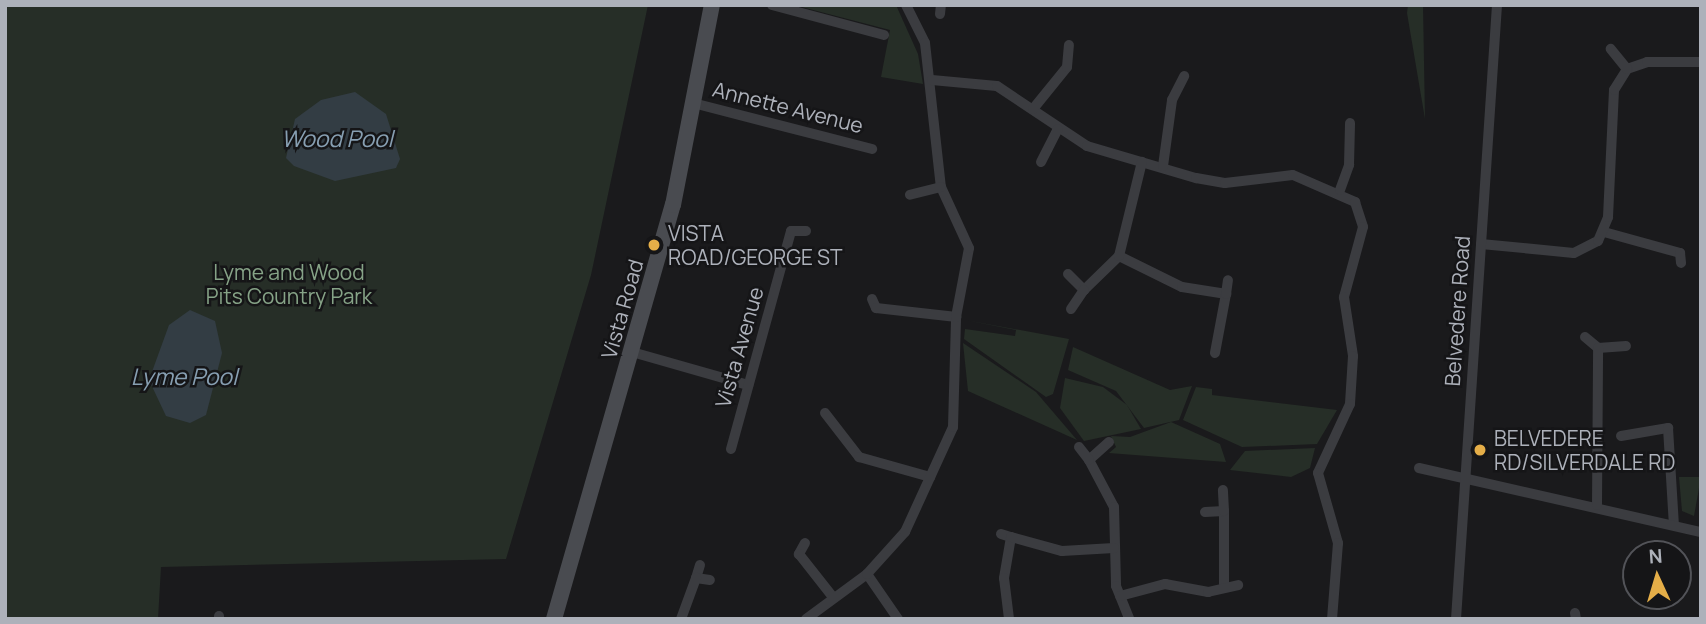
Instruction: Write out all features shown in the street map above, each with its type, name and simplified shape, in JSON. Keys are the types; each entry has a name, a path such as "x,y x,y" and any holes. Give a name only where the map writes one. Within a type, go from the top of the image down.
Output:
{"main road":[{"name":"Vista Road","path":"554,619 632,352 693,103 712,5"}],"street":[{"path":"772,5 884,35"},
{"name":"Belvedere Road","path":"1456,619 1497,5"},
{"path":"806,619 832,596 867,574 905,532 956,417 956,317 969,248 941,187 933,157 932,79 912,7"},
{"path":"1033,109 1067,67 1069,45"},
{"path":"1611,49 1627,69"},
{"path":"1481,244 1574,253 1594,245 1604,232 1614,90 1627,69 1647,62 1701,62"},
{"path":"1163,166 1172,100 1185,76"},
{"path":"932,79 989,83 1033,109 1058,129 1142,162 1225,183 1293,175 1340,190 1355,202 1363,227 1344,297 1353,356 1350,404 1318,473 1338,543 1332,619"},
{"name":"Annette Avenue","path":"693,103 872,149"},
{"path":"1340,190 1349,165 1350,122"},
{"path":"1041,162 1058,129"},
{"path":"1071,309 1084,290 1119,256 1142,162"},
{"path":"910,194 941,187"},
{"name":"Vista Avenue","path":"731,449 792,231 806,231"},
{"path":"1604,232 1681,254"},
{"path":"1119,256 1182,287 1226,294"},
{"path":"1068,275 1084,290"},
{"path":"1215,353 1227,280"},
{"path":"875,307 956,317"},
{"path":"1585,337 1598,348 1626,346"},
{"path":"1597,505 1598,348"},
{"path":"632,352 748,385"},
{"path":"825,413 859,457 929,478"},
{"path":"1621,436 1668,428 1674,525"},
{"path":"1089,460 1109,442"},
{"path":"1079,447 1110,494 1120,596 1129,619"},
{"path":"1419,468 1597,505 1701,532"},
{"path":"1223,490 1224,584"},
{"path":"1205,512 1224,511"},
{"path":"1009,619 1004,578 1006,535 1062,551 1114,548"},
{"path":"798,553 832,596"},
{"path":"681,619 700,565"},
{"path":"867,574 898,619"},
{"path":"696,578 710,580"},
{"path":"1120,596 1157,585 1208,592 1224,584 1238,585"}],"green space":[{"name":"Lyme and Wood Pits Country Park","path":"5,5 648,5 591,275 506,559 161,567 158,619 5,619"},
{"path":"794,5 896,5 918,54 923,84 881,77 890,30"},
{"path":"1408,5 1423,5 1425,119 1407,13"},
{"path":"965,320 1069,339 1053,394 1046,397 964,339 965,329 1015,336 1016,330"},
{"path":"963,343 1036,392 1077,440 968,391"},
{"path":"1073,347 1170,390 1192,386 1179,420 1144,428 1116,391 1068,370"},
{"path":"1065,378 1103,387 1127,405 1141,429 1084,441 1060,408"},
{"path":"1196,387 1212,389 1212,395 1337,410 1317,444 1242,447 1183,420"},
{"path":"1171,422 1220,444 1226,462 1109,453 1116,447 1111,436 1130,437"},
{"path":"1315,448 1310,468 1291,477 1230,470 1245,451"},
{"path":"1679,477 1701,477 1694,516 1682,511"}],"water":[{"name":"Wood Pool","path":"355,92 386,114 400,159 396,168 335,181 294,166 286,158 295,119 321,100"},
{"name":"Lyme Pool","path":"190,310 215,321 222,353 206,415 190,423 166,416 149,380 169,325"}],"place":[{"name":"VISTA ROAD/GEORGE ST","path":"654,245"},
{"name":"BELVEDERE RD/SILVERDALE RD","path":"1480,450"}]}
